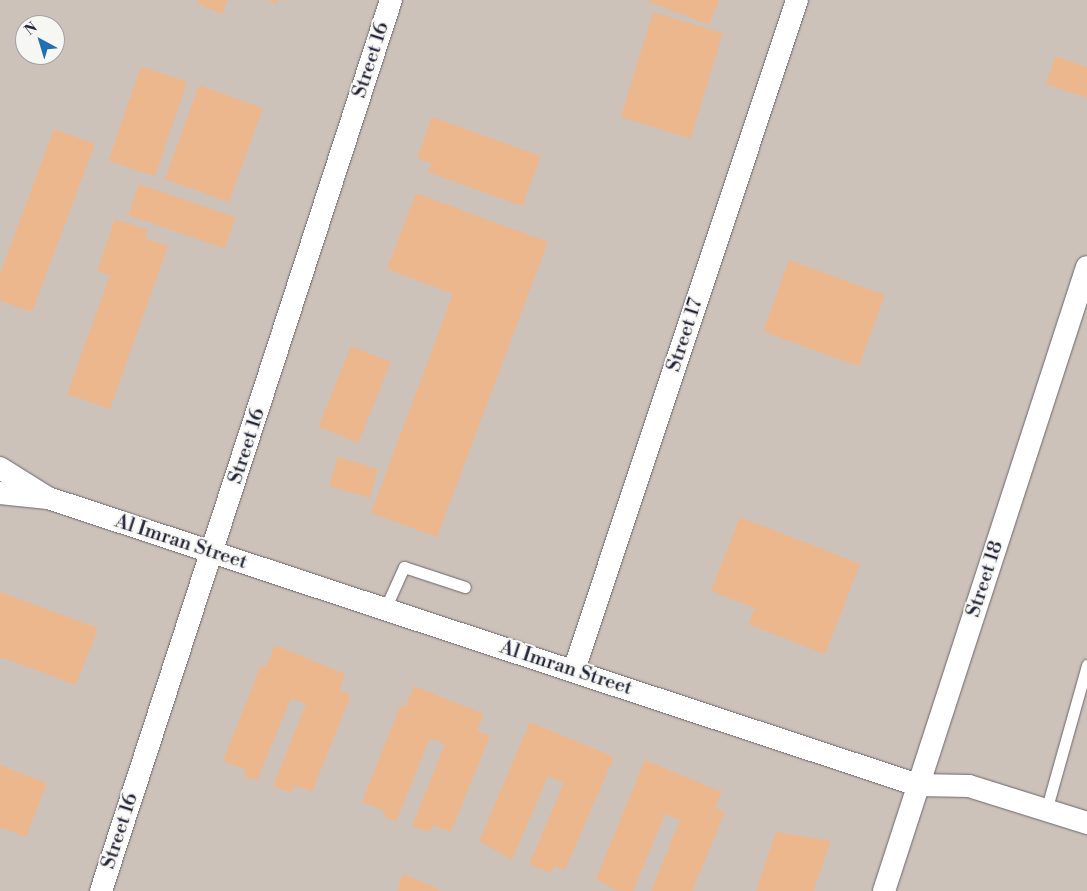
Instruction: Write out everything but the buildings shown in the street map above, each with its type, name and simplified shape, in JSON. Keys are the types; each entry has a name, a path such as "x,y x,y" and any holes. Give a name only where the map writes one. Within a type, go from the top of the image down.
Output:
{"street":[{"name":"Street 16","path":"100,891 212,553 391,0"},
{"name":"Street 17","path":"574,670 796,0"},
{"name":"Street 18","path":"884,891 1087,267"},
{"name":"Al Imran Street","path":"5,468 48,498"},
{"name":"Al Imran Street","path":"1,494 48,498 918,785 969,786 1087,823"}],"lane":[{"path":"385,609 404,567 464,587"},
{"path":"1046,811 1087,665"}],"shaded area":[{"path":"0,0 1087,0 1087,891 0,891"}]}
